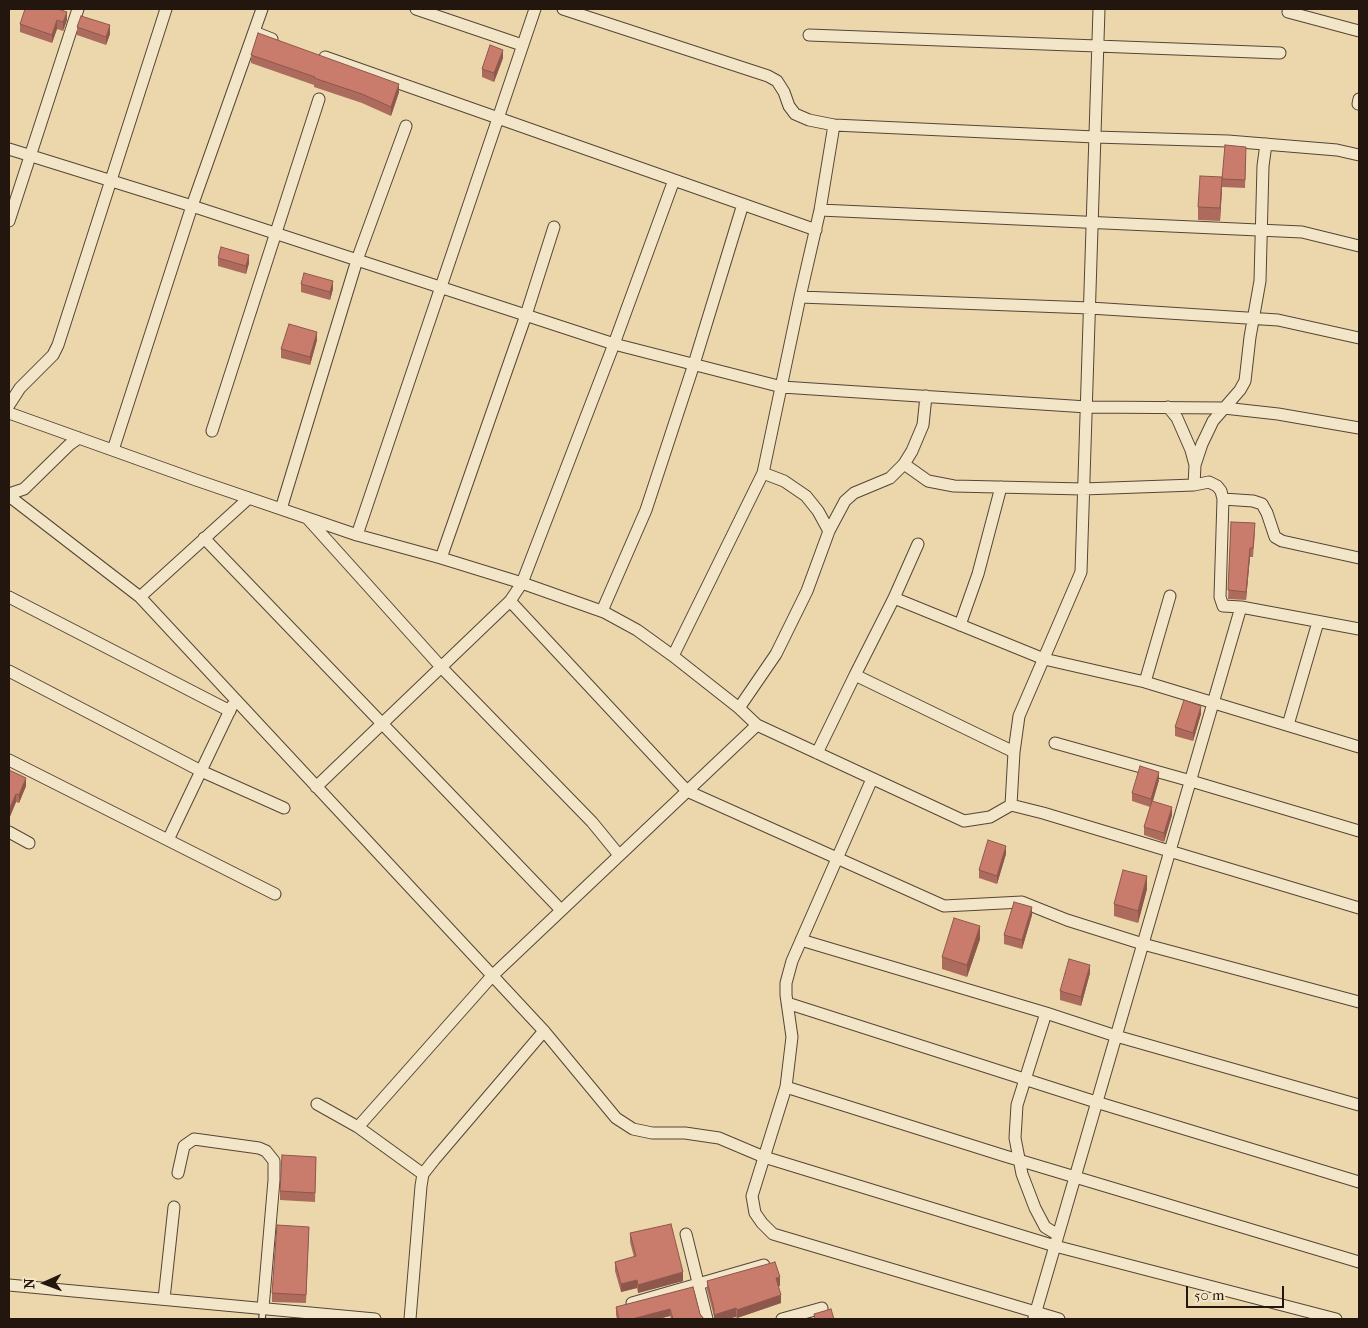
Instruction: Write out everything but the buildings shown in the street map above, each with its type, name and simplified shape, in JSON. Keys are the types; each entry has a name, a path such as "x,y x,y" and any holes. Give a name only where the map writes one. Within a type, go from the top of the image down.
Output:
{"street":[{"path":"9,221 78,9"},
{"path":"9,405 20,388 53,355 58,345 166,9"},
{"path":"113,450 192,206 262,9"},
{"path":"416,9 522,45"},
{"path":"357,535 535,9"},
{"path":"563,9 768,76 778,81 788,106 795,114 809,120 834,125 1095,137 1228,140 1337,150 1359,155"},
{"path":"1011,805 1014,752 1019,716 1081,572 1099,9"},
{"path":"1288,12 1359,31"},
{"path":"254,32 282,42"},
{"path":"809,35 1280,53"},
{"path":"310,52 816,230"},
{"path":"212,431 319,99"},
{"path":"673,656 764,473 800,297 816,230 834,125"},
{"path":"281,509 357,260 406,126"},
{"path":"1194,485 1195,465 1213,421 1240,390 1245,381 1260,281 1266,144"},
{"path":"9,149 276,233 614,344 782,387 1087,407 1224,408 1278,414 1359,428"},
{"path":"316,787 510,601 522,582 614,344 674,180"},
{"path":"602,611 646,510 694,364 743,204"},
{"path":"820,210 1302,232 1359,246"},
{"path":"441,558 526,315 554,227"},
{"path":"800,297 1090,308 1278,320 1359,338"},
{"path":"739,708 776,654 807,591 829,531 845,501 854,493 890,478 904,464 912,451 924,425 926,396"},
{"path":"1168,407 1177,418 1191,450 1195,465"},
{"path":"9,413 357,535 522,582 602,611 637,630 673,656 739,708 757,725 964,821 990,817 1011,805 1359,908"},
{"path":"9,495 24,489 69,445 79,438"},
{"path":"904,464 928,481 954,486 1084,488 1194,485 1209,482 1217,486 1221,491 1223,499 1220,603 1223,606 1241,607 1359,629"},
{"path":"764,473 784,481 806,496 818,511 829,531"},
{"path":"960,625 978,574 1001,487"},
{"path":"9,495 140,597 544,1031 616,1118 633,1129 652,1133 705,1135 718,1138 764,1157 1336,1319"},
{"path":"140,597 249,498"},
{"path":"1223,499 1253,501 1262,504 1275,537 1282,542 1359,558"},
{"path":"308,518 442,668 592,822 619,855"},
{"path":"204,538 561,910"},
{"path":"817,753 894,598 918,544"},
{"path":"1145,682 1170,596"},
{"path":"9,597 230,711"},
{"path":"894,598 1044,659 1145,682 1359,747"},
{"path":"510,601 687,791 944,906 1022,902 1067,920 1143,944 1359,1002"},
{"path":"1034,1316 1241,607"},
{"path":"1288,725 1318,622"},
{"path":"9,671 201,771 284,808"},
{"path":"855,675 1014,752"},
{"path":"168,840 235,700"},
{"path":"358,1127 492,976 757,725"},
{"path":"1055,743 1359,831"},
{"path":"9,760 275,894"},
{"path":"872,779 792,961 786,983 792,1037 786,1087 752,1196 755,1213 773,1234 1034,1316 1059,1319"},
{"path":"9,832 29,843"},
{"path":"801,940 1046,1013 1116,1036 1359,1105"},
{"path":"787,1003 1096,1102 1359,1182"},
{"path":"1046,1013 1017,1105 1015,1138 1022,1174 1034,1208 1044,1227 1056,1240"},
{"path":"410,1319 423,1174 544,1031"},
{"path":"786,1087 1019,1160 1359,1262"},
{"path":"316,1104 358,1127 423,1174"},
{"path":"178,1173 184,1146 194,1139 259,1148 266,1151 274,1161 263,1314"},
{"path":"164,1299 174,1207"},
{"path":"686,1234 706,1319"},
{"path":"632,1303 764,1265"},
{"path":"9,1285 164,1299 263,1314 375,1319"},
{"path":"782,1319 822,1308"}]}
